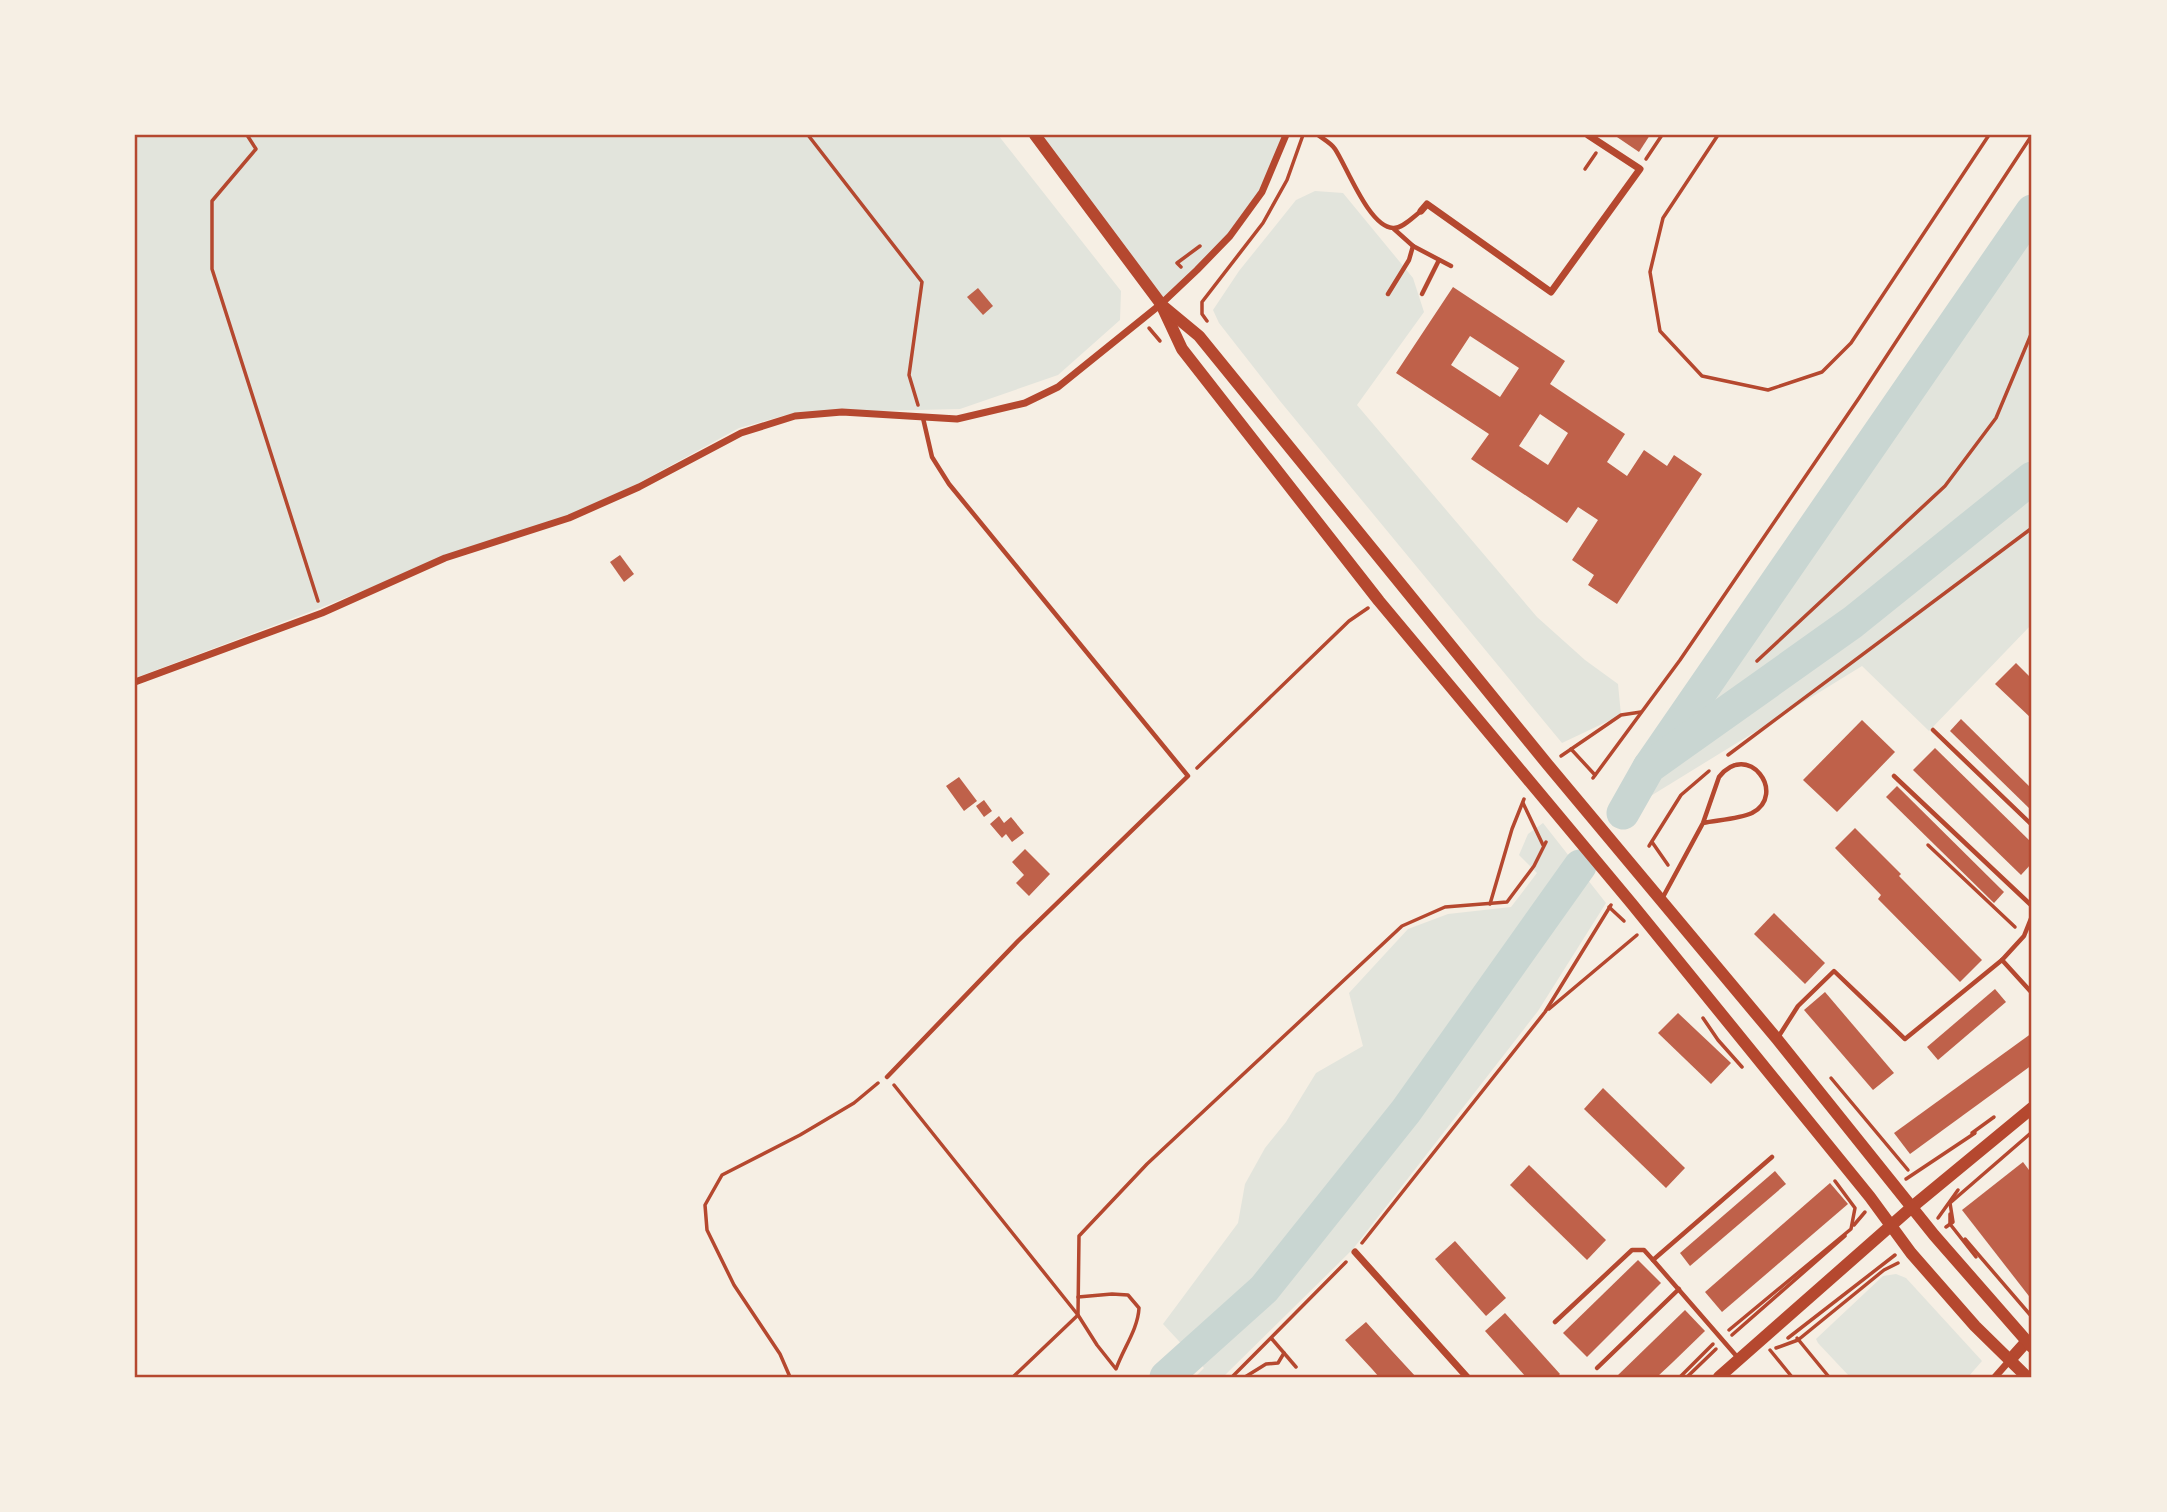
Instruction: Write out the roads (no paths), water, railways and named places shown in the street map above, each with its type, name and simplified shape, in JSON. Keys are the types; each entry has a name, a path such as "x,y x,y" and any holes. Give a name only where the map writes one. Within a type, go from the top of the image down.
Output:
{"main road":[{"path":"1035,135 1161,304 1182,349 1379,600 1633,904 1911,1253 1975,1326 2027,1377"},
{"path":"1161,304 1199,336 1548,765 1777,1039 1934,1235 2031,1341 2010,1360"},
{"path":"1719,1377 1740,1360 1767,1345 1782,1322 1912,1207 2032,1108"}],"street":[{"path":"135,682 322,612 444,558 569,518 639,487 741,433 795,416 842,412 957,419 1025,403 1058,387 1161,304 1230,236 1262,192 1286,135"},
{"path":"1421,211 1427,204 1551,292 1640,169 1588,135"},
{"path":"1355,1252 1467,1377"},
{"path":"1995,1377 2010,1360"}],"lane":[{"path":"1318,135 1333,146 1369,211 1413,246 1451,266"},
{"path":"1394,229 1421,211"},
{"path":"1388,295 1409,260 1413,246"},
{"path":"1422,293 1439,260"},
{"path":"887,1077 1018,940 1188,776 949,484 932,457 922,417"},
{"path":"1933,730 2032,825"},
{"path":"1662,900 1703,823 1723,771 1733,765 1742,764 1754,768 1762,775 1767,789 1759,808 1750,814 1703,823"},
{"path":"1894,776 2032,906"},
{"path":"1777,1039 1798,1006 1833,971 1905,1039 2002,960 2024,936 2032,916"},
{"path":"2002,960 2032,993"},
{"path":"1653,1260 1772,1157"},
{"path":"1555,1322 1632,1250 1644,1250 1740,1360"},
{"path":"1597,1368 1679,1289"}],"waterway":[{"path":"1649,767 2032,211"},
{"path":"1623,813 1649,767 1853,622 2032,478"},
{"path":"1166,1377 1264,1289 1406,1111 1580,866"}]}
